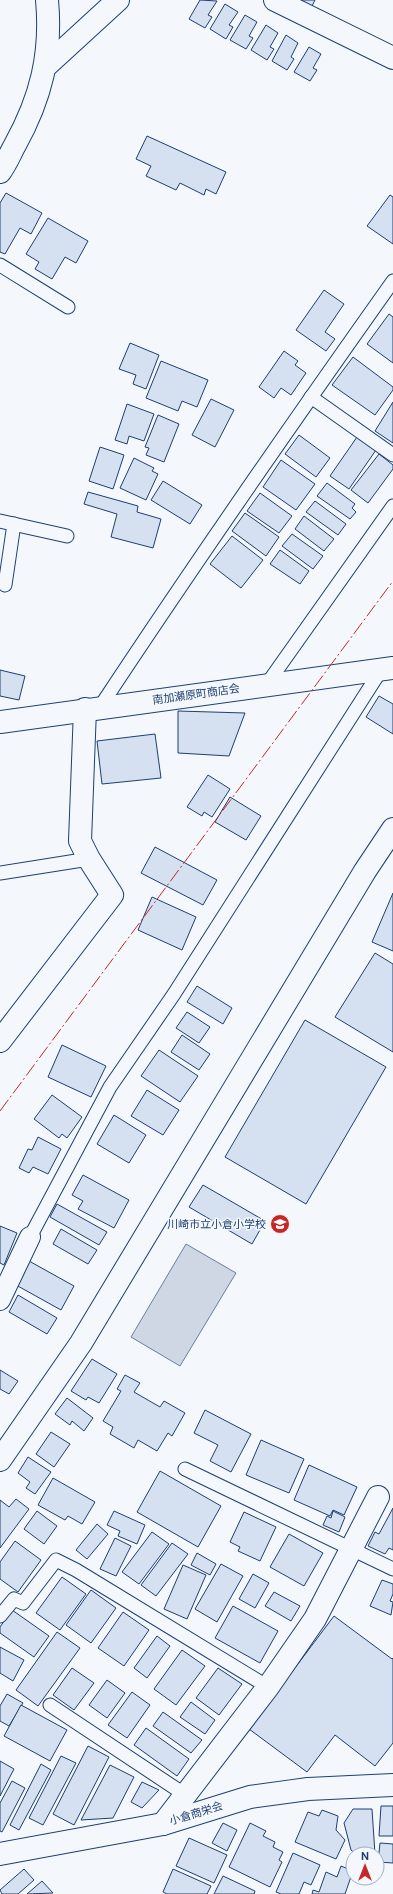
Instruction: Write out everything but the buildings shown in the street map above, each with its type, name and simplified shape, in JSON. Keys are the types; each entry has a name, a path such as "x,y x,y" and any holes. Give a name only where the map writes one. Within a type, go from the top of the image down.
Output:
{"street":[{"path":"0,172 30,118 46,66 49,20 48,0"},
{"path":"46,66 118,0"},
{"path":"275,0 393,58"},
{"name":"南加瀬原町商店会","path":"0,722 267,684 387,669"},
{"path":"0,1041 112,894 89,859 80,841 93,708"},
{"path":"0,1460 81,1343 365,871 393,829"},
{"path":"1,1295 30,1237"},
{"path":"163,1824 184,1794 268,1687 315,1619 378,1497"},
{"name":"小倉商栄会","path":"0,1854 163,1824 250,1797 308,1789 393,1785"}],"lane":[{"path":"0,265 68,307"},
{"path":"93,708 146,638 311,397 393,281"},
{"path":"311,397 393,455"},
{"path":"267,684 393,506"},
{"path":"0,521 66,536"},
{"path":"5,585 14,524"},
{"path":"30,1237 110,1087 174,994 387,669"},
{"path":"0,873 89,859"},
{"path":"185,1469 393,1569"},
{"path":"0,1616 14,1599 23,1603 56,1560 76,1570 268,1687"},
{"path":"50,1705 184,1794"}],"shaded area":[{"path":"186,1244 236,1273 180,1366 131,1337"}],"power":[{"path":"0,1111 393,581"}],"place":[{"name":"川崎市立小倉小学校","path":"280,1224"}]}
